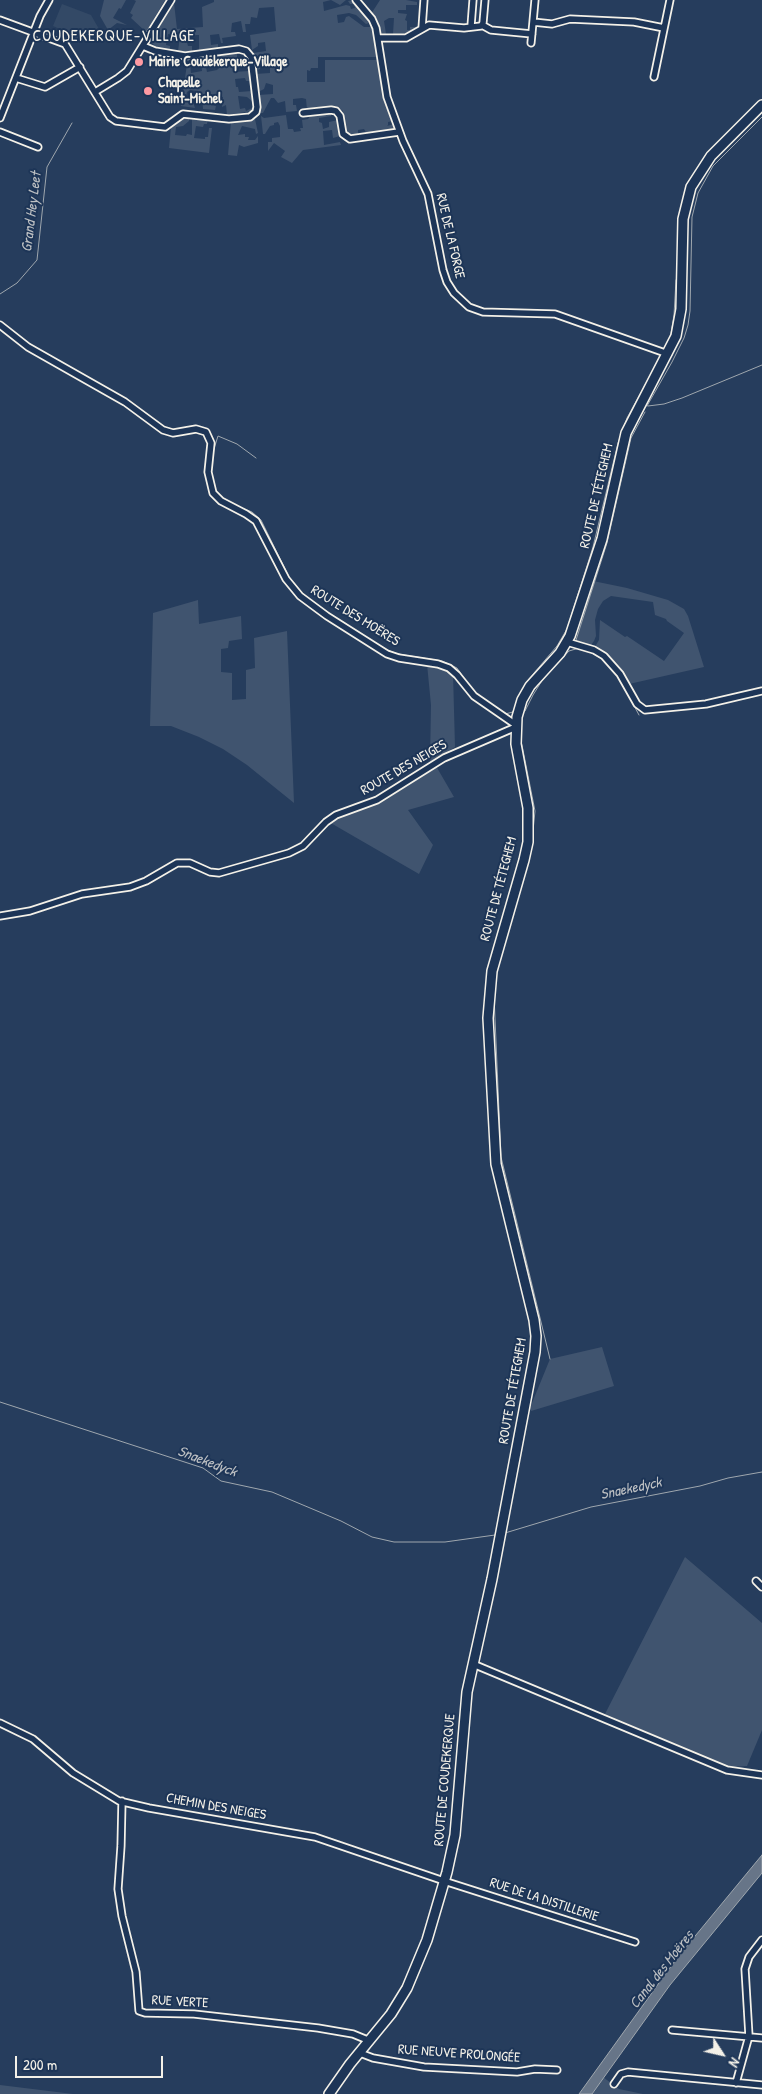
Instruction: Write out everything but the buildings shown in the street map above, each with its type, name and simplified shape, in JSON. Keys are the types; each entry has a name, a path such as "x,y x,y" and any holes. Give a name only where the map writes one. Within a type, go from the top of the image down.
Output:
{"main road":[{"name":"ROUTE DE TÉTEGHEM","path":"502,1528 536,1340 533,1312 496,1164 488,1018 489,991 493,965 528,842 528,808 517,752 516,726 520,705 528,689 567,642 600,544 626,433 676,336 681,313 683,224 690,191 698,174 708,160 762,105"},
{"name":"ROUTE DE COUDEKERQUE","path":"329,2094 395,2008 413,1975 429,1934 454,1838 465,1706 502,1528"}],"street":[{"path":"0,118 48,0"},
{"path":"95,92 125,73 171,0"},
{"name":"RUE DE LA FORGE","path":"356,0 372,19 378,38 385,90 399,132 431,202 437,244 446,280 454,293 463,302 476,310 490,314 541,312 560,316 668,354"},
{"path":"422,28 424,0"},
{"path":"471,26 473,0"},
{"path":"482,25 485,0"},
{"path":"530,43 535,0"},
{"path":"654,77 670,0"},
{"path":"0,20 65,44 113,119 165,127 184,114 229,119 250,117 256,112 254,77 248,51 239,49 185,56 143,46"},
{"path":"533,22 552,24 568,20 634,22 664,28"},
{"path":"378,38 406,38 431,25 463,28 482,25 491,30 532,34"},
{"path":"16,78 45,87 80,67"},
{"path":"303,113 336,111 340,116 343,134 350,139 399,132"},
{"path":"0,132 38,147"},
{"name":"ROUTE DES MOËRES","path":"0,325 32,350 125,402 163,430 176,432 196,429 206,432 211,443 208,472 213,493 221,501 256,521 286,579 300,596 327,616 387,654 449,668 471,693 516,726"},
{"path":"567,642 594,650 607,658 622,677 637,704 645,710 706,704 762,690"},
{"name":"ROUTE DES NEIGES","path":"0,916 30,911 82,894 130,887 178,863 190,863 207,871 219,873 289,853 303,846 336,814 377,800 441,760 516,726"},
{"path":"756,1581 762,1587"},
{"path":"473,1664 727,1770 762,1775"},
{"name":"CHEMIN DES NEIGES","path":"0,1723 33,1739 78,1776 122,1801 309,1835 444,1881"},
{"name":"RUE VERTE","path":"122,1801 118,1889 122,1916 136,1972 139,2011 147,2013 194,2014 321,2028 354,2034 370,2041"},
{"name":"RUE DE LA DISTILLERIE","path":"444,1881 635,1942"},
{"path":"736,2083 749,2036 744,1971 749,1957 762,1940"},
{"path":"672,2030 762,2038"},
{"name":"RUE NEUVE PROLONGÉE","path":"360,2052 372,2058 427,2067 517,2072 537,2069 557,2070"},
{"path":"614,2084 621,2074 628,2072 762,2085"}],"shaded area":[{"path":"104,0 126,0 113,18 127,25 117,23 108,30 100,16"},
{"path":"134,0 165,0 146,32 131,18 133,15 130,13 136,1"},
{"path":"214,0 331,0 323,2 324,11 346,5 350,6 351,9 355,8 354,4 350,4 348,1 353,0 369,23 366,24 356,15 349,13 337,15 338,23 344,22 346,17 349,16 364,27 373,27 379,57 318,57 318,68 311,68 310,71 307,70 307,82 325,82 325,60 379,60 385,99 393,121 388,122 387,126 394,124 396,128 367,134 364,129 358,130 358,135 350,136 346,133 343,111 336,106 307,110 306,99 302,98 293,99 293,105 296,105 297,111 286,112 285,101 278,103 274,98 271,98 263,113 260,113 258,95 273,94 273,85 266,83 264,89 258,92 255,74 270,73 270,60 261,60 260,69 255,71 253,53 266,51 265,42 258,43 258,46 252,50 250,35 276,31 274,7 259,8 257,18 251,17 250,24 245,24 246,32 243,32 241,21 232,23 231,32 235,32 236,36 222,38 223,43 221,43 219,34 210,35 211,45 218,44 218,48 199,51 199,35 185,36 188,46 192,46 192,51 178,51 180,37 168,34 166,45 170,46 170,49 155,46 152,43 152,39 174,3 177,29 203,27 202,7 214,2"},
{"path":"331,0 346,0 340,5"},
{"path":"380,0 417,2 417,5 406,5 406,10 398,10 398,13 407,14 405,20 407,21 407,30 410,30 410,27 418,27 405,35 393,34 394,18 389,18 384,21 386,34 381,34 378,24 371,14"},
{"path":"62,4 91,15 99,29 75,43 71,41 64,31 53,26"},
{"path":"237,53 237,58 232,60 233,72 249,71 250,81 246,81 245,78 235,79 236,87 238,87 239,92 252,91 253,102 247,97 238,96 240,109 245,108 246,111 254,107 252,111 227,115 226,105 222,107 223,97 211,95 209,102 212,102 211,105 216,106 215,110 203,109 202,95 197,95 198,91 190,90 187,92 185,100 193,102 195,108 181,106 187,64 190,64 191,73 202,71 201,62 205,62 207,72 217,70 219,68 216,66 216,61 212,61 209,57"},
{"path":"331,113 331,116 319,118 319,122 322,123 323,129 329,127 329,122 338,120 340,136 333,138 332,130 323,131 324,145 340,142 341,145 303,150 292,163 281,157 285,151 274,143 268,151 268,142 272,142 272,138 280,137 280,126 278,122 274,123 263,134 261,116 264,118 286,115 288,129 293,129 294,132 301,131 300,128 303,128 302,120 308,119 311,115"},
{"path":"186,116 189,116 189,121 183,126 176,127 175,135 192,135 192,117 208,119 207,124 204,124 203,127 196,126 194,138 205,139 205,137 208,137 209,128 212,128 209,153 169,148 171,127"},
{"path":"255,119 258,133 256,134 255,129 242,126 238,135 245,134 245,137 249,137 248,140 255,140 258,136 258,143 244,147 239,145 237,156 228,155 231,121"},
{"path":"593,581 627,588 668,600 684,609 704,667 629,684 597,650 600,620 664,661 684,633 666,619 655,615 653,602 611,596 603,601 598,609 595,620 596,636 594,641 591,645 583,646 576,640"},
{"path":"198,600 199,624 241,616 242,639 229,641 228,648 221,649 221,672 232,673 232,700 246,699 246,670 255,668 254,638 287,631 294,803 247,765 223,749 171,726 150,726 153,613"},
{"path":"427,664 441,667 453,673 455,747 430,762 431,705"},
{"path":"436,766 454,797 408,810 433,845 419,874 329,822 334,818 380,802"},
{"path":"602,1347 614,1386 531,1411 530,1408 550,1359"},
{"path":"685,1557 762,1623 762,1730 747,1766 729,1767 605,1714"},
{"path":"762,1855 762,1873 670,1985 592,2094 579,2094 677,1958"},
{"path":"603,2077 619,2089 643,2094 592,2094"},
{"path":"0,2085 73,2094 0,2094"}],"waterway":[{"path":"647,406 672,362 688,325 692,217 698,193 713,166 762,117"},
{"name":"Grand Hey Leet","path":"0,294 17,283 37,260 47,167 72,123"},
{"path":"670,339 674,315 676,280"},
{"path":"505,714 513,712 528,680 557,646 567,629 593,547 618,443 627,418 661,356"},
{"path":"648,406 664,404 682,398 762,365"},
{"path":"577,642 576,640 607,543 631,438 645,412"},
{"path":"213,452 218,436 237,444 256,458"},
{"path":"235,505 252,512 261,520 291,581"},
{"path":"326,612 333,616"},
{"path":"525,711 543,679 569,651 579,648"},
{"path":"385,649 398,654 442,661 457,668 466,681"},
{"path":"588,651 604,660"},
{"path":"474,692 481,697"},
{"path":"630,698 639,715"},
{"path":"521,740 535,811 532,841"},
{"path":"507,935 532,845"},
{"path":"495,981 499,962"},
{"path":"494,995 501,1157 550,1359"},
{"name":"Snaekedyck","path":"0,1402 203,1468 221,1481 272,1492 341,1521 372,1537 394,1542 445,1542 495,1535"},
{"name":"Snaekedyck","path":"505,1533 591,1507 762,1472"}],"place":[{"name":"Mairie Coudekerque-Village","path":"139,62"},
{"name":"Chapelle Saint-Michel","path":"148,91"}],"district":[{"name":"COUDEKERQUE-VILLAGE","path":"114,37"}],"water label":[{"name":"Canal des Moëres","path":"662,1970"}]}
